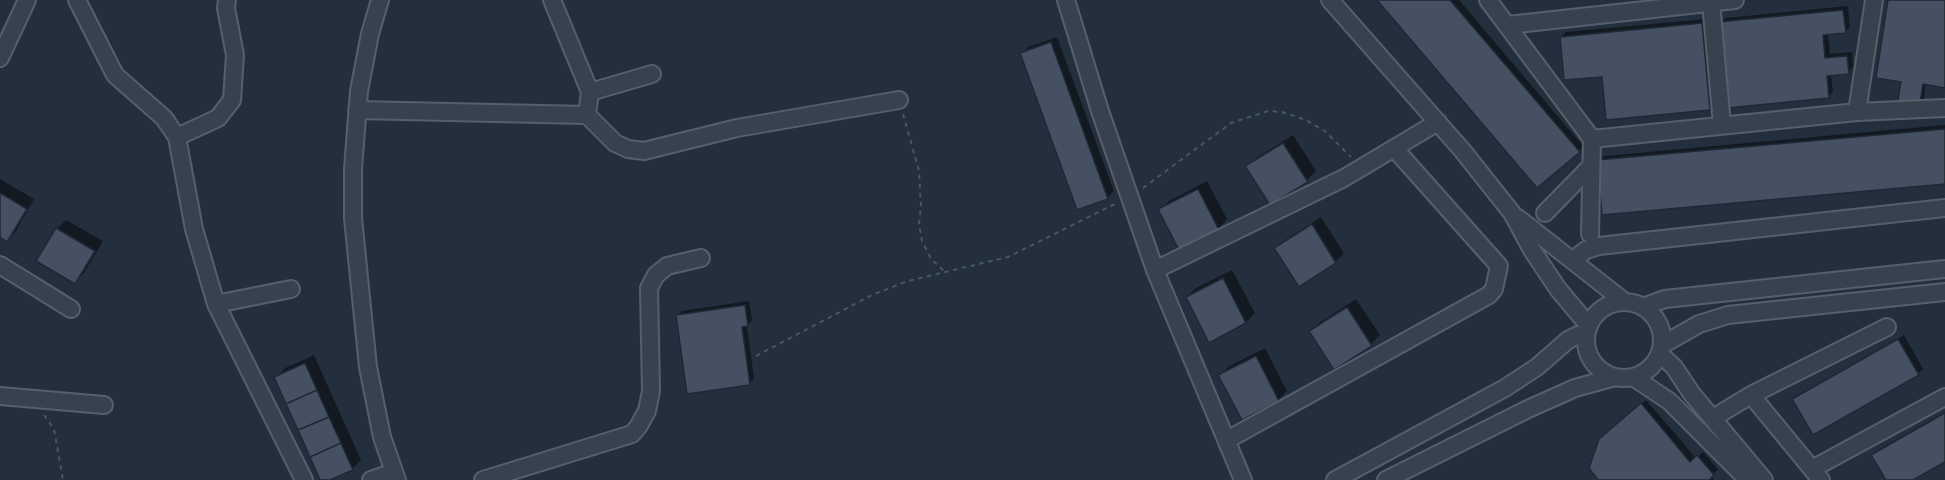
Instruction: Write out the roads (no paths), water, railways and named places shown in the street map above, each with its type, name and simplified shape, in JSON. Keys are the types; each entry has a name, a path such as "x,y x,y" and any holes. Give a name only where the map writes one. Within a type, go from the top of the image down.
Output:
{"street":[{"path":"0,58 4,38 27,0"},
{"path":"77,0 115,75 164,118 177,137 194,229 216,304 304,480"},
{"path":"177,137 218,118 232,100 235,55 226,8 227,0"},
{"path":"371,480 396,476 377,417 363,336 353,218 353,169 357,110 364,60 380,0"},
{"path":"552,0 590,92 587,115"},
{"path":"1066,0 1100,111 1155,270 1244,480"},
{"path":"1330,0 1438,122 1512,213 1532,250 1587,330"},
{"path":"1488,0 1592,139 1590,234"},
{"path":"1508,25 1688,2 1735,0"},
{"path":"1857,112 1874,0"},
{"path":"1711,2 1722,125"},
{"path":"590,92 652,74"},
{"path":"357,110 587,115 615,143 628,149 644,151 737,128 899,100"},
{"path":"1592,139 1857,112 1945,108"},
{"path":"1155,270 1334,183 1438,122"},
{"path":"1227,440 1489,295 1494,289 1499,266 1394,148"},
{"path":"1545,213 1592,166"},
{"path":"1573,260 1586,250 1599,246 1945,208"},
{"path":"1512,213 1625,302 1642,306 1656,319 1660,327 1661,350 1692,394 1764,480"},
{"path":"483,480 632,434 644,420 650,402 648,295 651,281 668,266 701,258"},
{"path":"0,265 72,309"},
{"path":"1642,306 1665,299 1945,269"},
{"path":"216,304 291,289"},
{"path":"1386,480 1575,388 1615,377 1633,377 1649,369 1661,350 1699,324 1728,315 1945,292"},
{"path":"1615,377 1598,368 1592,361 1586,344 1587,330 1593,318 1607,306 1625,302"},
{"path":"1713,418 1751,395 1887,327"},
{"path":"1335,480 1505,388 1537,367 1568,340 1587,330"},
{"path":"1633,377 1669,401 1748,480"},
{"path":"1751,395 1817,474 1945,398"},
{"path":"0,396 104,405"}]}
